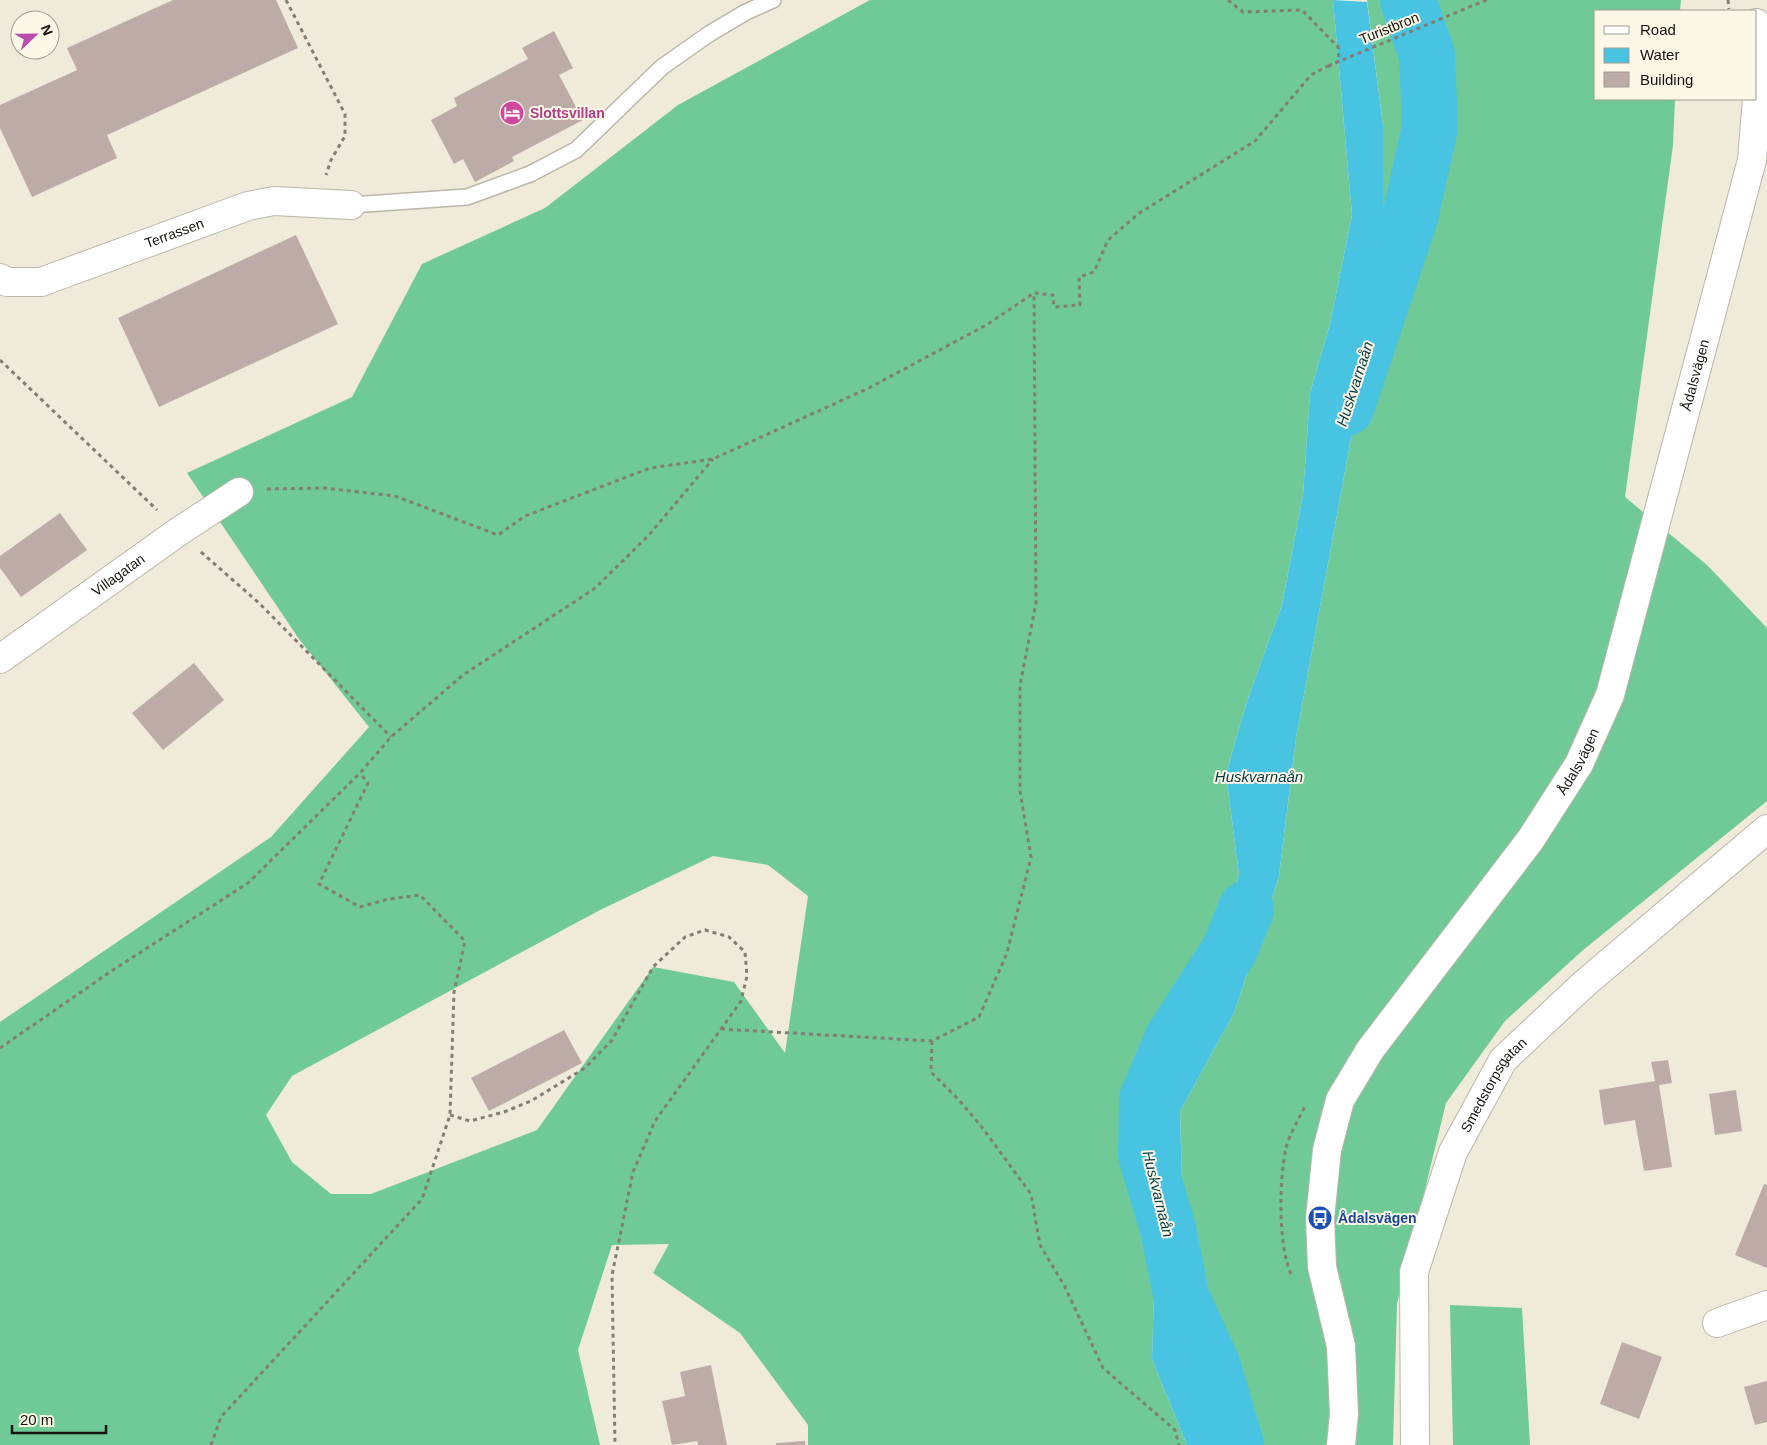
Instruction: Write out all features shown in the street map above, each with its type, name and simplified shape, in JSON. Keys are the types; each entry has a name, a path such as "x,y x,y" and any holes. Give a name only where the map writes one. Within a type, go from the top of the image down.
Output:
{"main road":[{"name":"Ådalsvägen","path":"1757,40 1759,73 1757,98"},
{"name":"Ådalsvägen","path":"1341,1445 1344,1414 1341,1346 1322,1267 1320,1218 1327,1150 1340,1100 1376,1042 1531,839 1579,764 1610,695 1752,160 1757,100"},
{"name":"Terrassen","path":"0,278 7,282 40,282 248,206 274,201 351,205"},
{"name":"Villagatan","path":"0,659 171,524 239,492"},
{"name":"Smedstorpsgatan","path":"1415,1445 1414,1272 1453,1152 1503,1060 1584,984 1767,829"},
{"path":"1717,1323 1767,1306"}],"lane":[{"path":"351,205 467,197 530,174 576,150 662,67 709,34 746,12 773,0"}],"path":[{"path":"286,0 345,114 345,136 331,160 316,204"},
{"path":"239,492 280,487 324,488 395,496 498,535 525,516 650,468 713,459 869,388 988,324 1034,293 1053,295 1054,307 1080,305 1079,277 1094,272 1108,240 1138,214 1255,141 1311,75 1338,61 1338,47 1302,10 1243,12 1228,0"},
{"name":"Turistbron","path":"1311,75 1328,66 1486,0"},
{"path":"721,1029 932,1041 979,1018 1007,953 1031,857 1020,791 1020,685 1036,603 1034,293"},
{"path":"0,360 171,524 259,603 391,737"},
{"path":"0,1048 113,970 248,883 360,773 391,737 462,675 594,589 648,536 713,459"},
{"path":"211,1445 221,1417 422,1199 450,1116 454,992 466,941 420,895 388,899 360,907 319,884 368,783 360,773"},
{"path":"450,1116 470,1120 504,1112 531,1101 585,1068 612,1040 653,967 685,937 705,930 729,937 746,952 748,976 741,1001 655,1121 633,1172 612,1275 615,1445"},
{"path":"932,1041 931,1072 981,1126 1031,1194 1040,1245 1065,1287 1103,1368 1174,1430 1179,1445"},
{"path":"1295,1282 1284,1258 1281,1212 1286,1148 1309,1100"}],"green space":[{"path":"870,0 1333,0 1352,215 1330,324 1310,393 1303,495 1282,605 1247,701 1226,774 1239,875 1204,1004 1164,1043 1136,1183 1154,1292 1152,1359 1187,1445 808,1445 808,1425 740,1333 653,1273 669,1244 612,1245 578,1350 600,1445 0,1445 0,1022 271,837 369,727 299,639 187,473 352,397 422,264 545,208 678,105","holes":["713,856 768,865 808,896 785,1053 734,982 653,967 537,1130 371,1194 331,1194 292,1162 266,1115 292,1076 600,910"]},
{"path":"1367,0 1681,0 1680,10 1594,10 1594,100 1675,100 1673,145 1625,497 1707,565 1767,628 1767,801 1582,951 1505,1021 1446,1103 1397,1304 1393,1445 1251,1445 1200,1341 1182,1181 1180,1111 1234,1013 1279,876 1296,738 1383,264 1383,126"},
{"path":"1450,1305 1522,1308 1530,1445 1453,1445"}],"water":[{"name":"Huskvarnaån","path":"1333,0 1367,2 1383,126 1383,264 1296,738 1279,876 1234,1013 1180,1111 1182,1181 1200,1341 1251,1445 1187,1445 1152,1359 1154,1292 1136,1183 1164,1042 1204,1004 1239,875 1226,774 1247,701 1282,605 1303,495 1310,393 1330,324 1352,215"}],"building":[{"path":"173,0 276,0 298,48 107,135 117,158 32,197 0,128 0,105 77,70 67,48"},
{"name":"Slottsvillan","path":"554,31 573,68 559,75 583,120 512,157 514,161 475,182 463,159 454,164 431,120 457,106 454,98 528,59 522,48"},
{"path":"296,235 338,324 159,407 118,318"},
{"path":"60,513 87,550 21,597 0,568 0,556"},
{"path":"194,663 224,700 163,750 132,713"},
{"path":"564,1030 582,1063 489,1111 471,1078"},
{"path":"1668,1060 1672,1083 1659,1085 1672,1167 1644,1171 1635,1120 1604,1125 1599,1090 1655,1081 1651,1062"},
{"path":"1736,1090 1742,1131 1715,1135 1709,1094"},
{"path":"1764,1184 1767,1185 1767,1268 1735,1255"},
{"path":"1622,1342 1662,1357 1639,1419 1600,1404"},
{"path":"711,1365 727,1445 698,1445 697,1441 672,1445 662,1401 685,1396 680,1372"},
{"path":"1767,1381 1767,1422 1755,1425 1744,1387"},
{"path":"805,1441 805,1445 776,1445 776,1443"}],"waterway":[{"name":"Huskvarnaån","path":"1346,408 1410,217 1430,127 1427,55 1408,0"},
{"name":"Huskvarnaån","path":"1236,1445 1212,1364 1182,1299 1168,1229 1146,1155 1147,1099 1173,1038 1230,949 1246,909"}],"place":[{"name":"Slottsvillan","path":"512,113"},
{"name":"Ådalsvägen","path":"1320,1218"}]}
